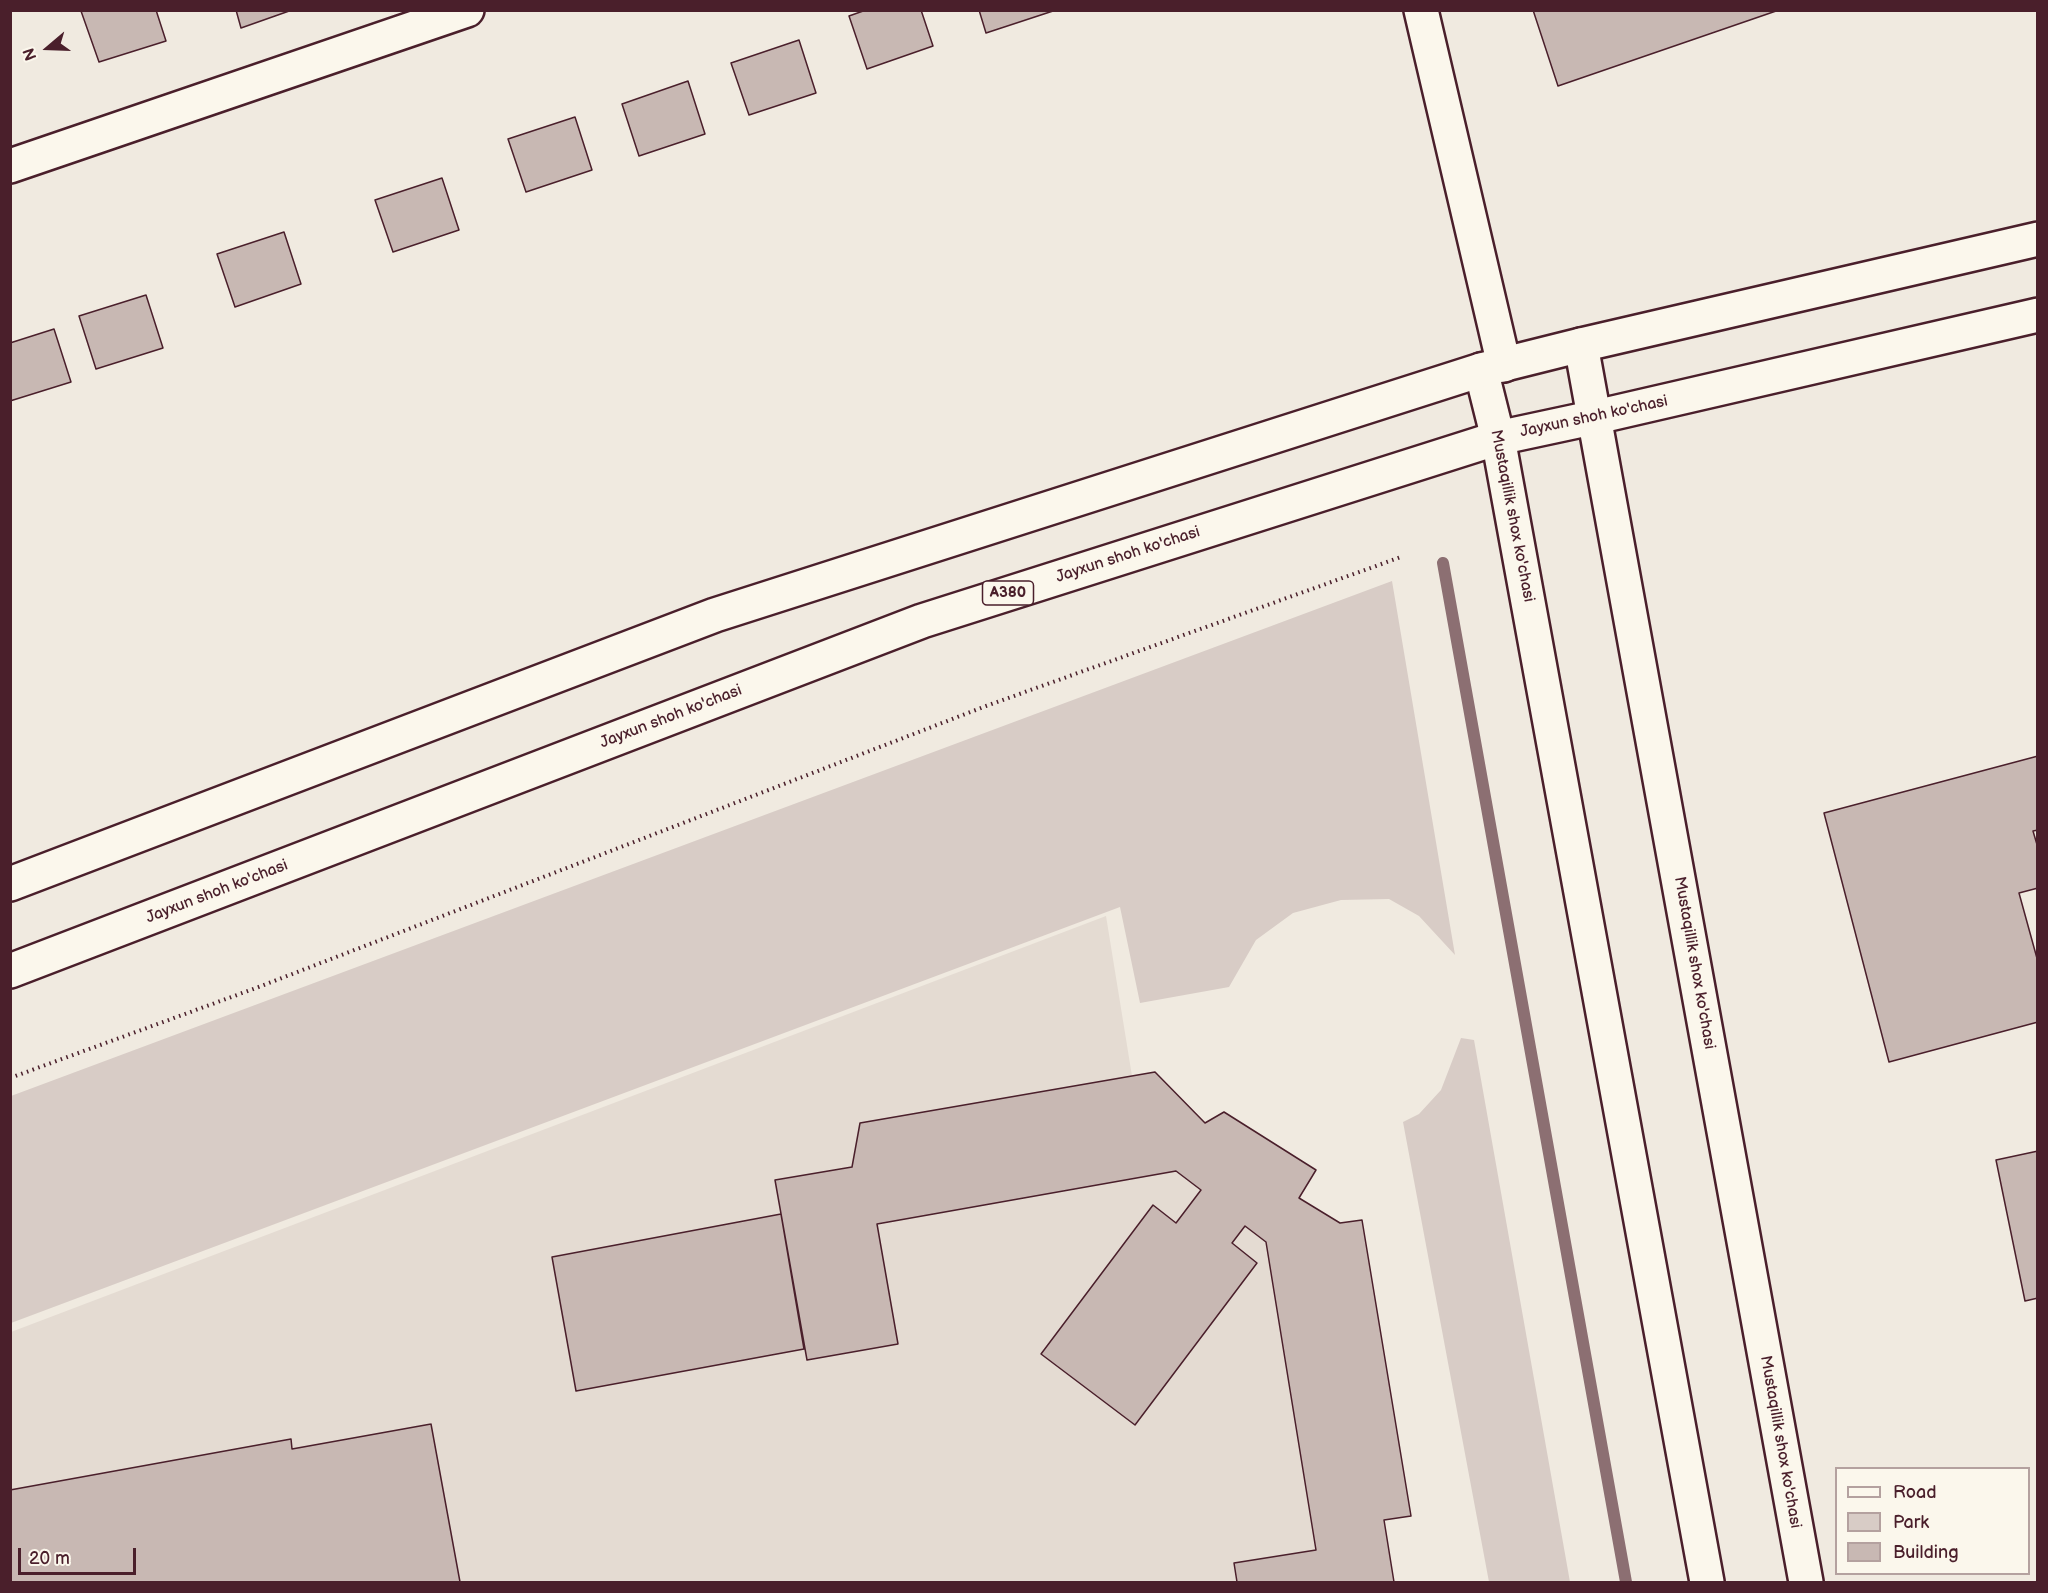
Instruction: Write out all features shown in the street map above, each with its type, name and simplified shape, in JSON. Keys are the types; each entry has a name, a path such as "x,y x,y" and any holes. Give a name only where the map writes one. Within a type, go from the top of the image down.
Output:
{"main road":[{"path":"10,166 467,10"},
{"name":"Mustaqillik shox ko'chasi","path":"1421,10 1493,368 1498,438 1707,1582"},
{"path":"10,884 715,615 1493,368 1581,345 2037,239"},
{"name":"Jayxun shoh ko'chasi","path":"10,971 922,621 1498,438 2037,315"},
{"name":"Mustaqillik shox ko'chasi","path":"1581,345 1596,417 1806,1582"}],"path":[{"path":"10,1078 256,988 986,706 1401,557"}],"shaded area":[{"path":"1106,916 1132,1076 1155,1072 1205,1123 1224,1112 1316,1170 1299,1198 1340,1223 1362,1220 1411,1516 1384,1520 1394,1582 11,1582 11,1332"}],"green space":[{"path":"1392,581 1455,955 1419,916 1389,899 1341,900 1293,913 1256,940 1229,987 1140,1003 1120,907 11,1323 11,1096"},
{"path":"1461,1038 1474,1040 1570,1582 1489,1582 1403,1122 1419,1114 1441,1090"}],"building":[{"path":"156,10 166,41 99,62 81,11"},
{"path":"236,10 292,10 241,28"},
{"path":"866,10 921,10 933,46 867,69 849,16"},
{"path":"979,10 1052,10 1053,11 986,33"},
{"path":"1533,10 1779,10 1558,86"},
{"path":"799,40 816,93 749,115 731,63"},
{"path":"688,81 705,134 639,156 622,104"},
{"path":"575,117 592,170 526,192 508,139"},
{"path":"442,178 459,230 393,252 375,200"},
{"path":"284,232 301,284 235,307 217,254"},
{"path":"146,295 163,348 96,369 79,316"},
{"path":"54,329 71,382 10,401 10,343"},
{"path":"2038,756 2038,830 2033,831 2038,848 2038,888 2019,893 2038,962 2038,1022 1889,1062 1824,813"},
{"path":"1155,1072 1205,1123 1224,1112 1316,1170 1299,1198 1340,1223 1362,1220 1411,1516 1384,1520 1394,1582 1237,1582 1234,1563 1316,1550 1266,1242 1245,1226 1232,1243 1257,1263 1135,1425 1041,1354 1153,1205 1176,1223 1201,1190 1176,1171 877,1224 898,1344 807,1360 775,1180 852,1167 860,1123"},
{"path":"2038,1151 2038,1298 2025,1301 1996,1160"},
{"path":"781,1214 804,1349 576,1391 552,1257"},
{"path":"431,1424 460,1582 10,1582 10,1490 291,1439 292,1449"}],"waterway":[{"path":"1443,563 1626,1582"}]}
